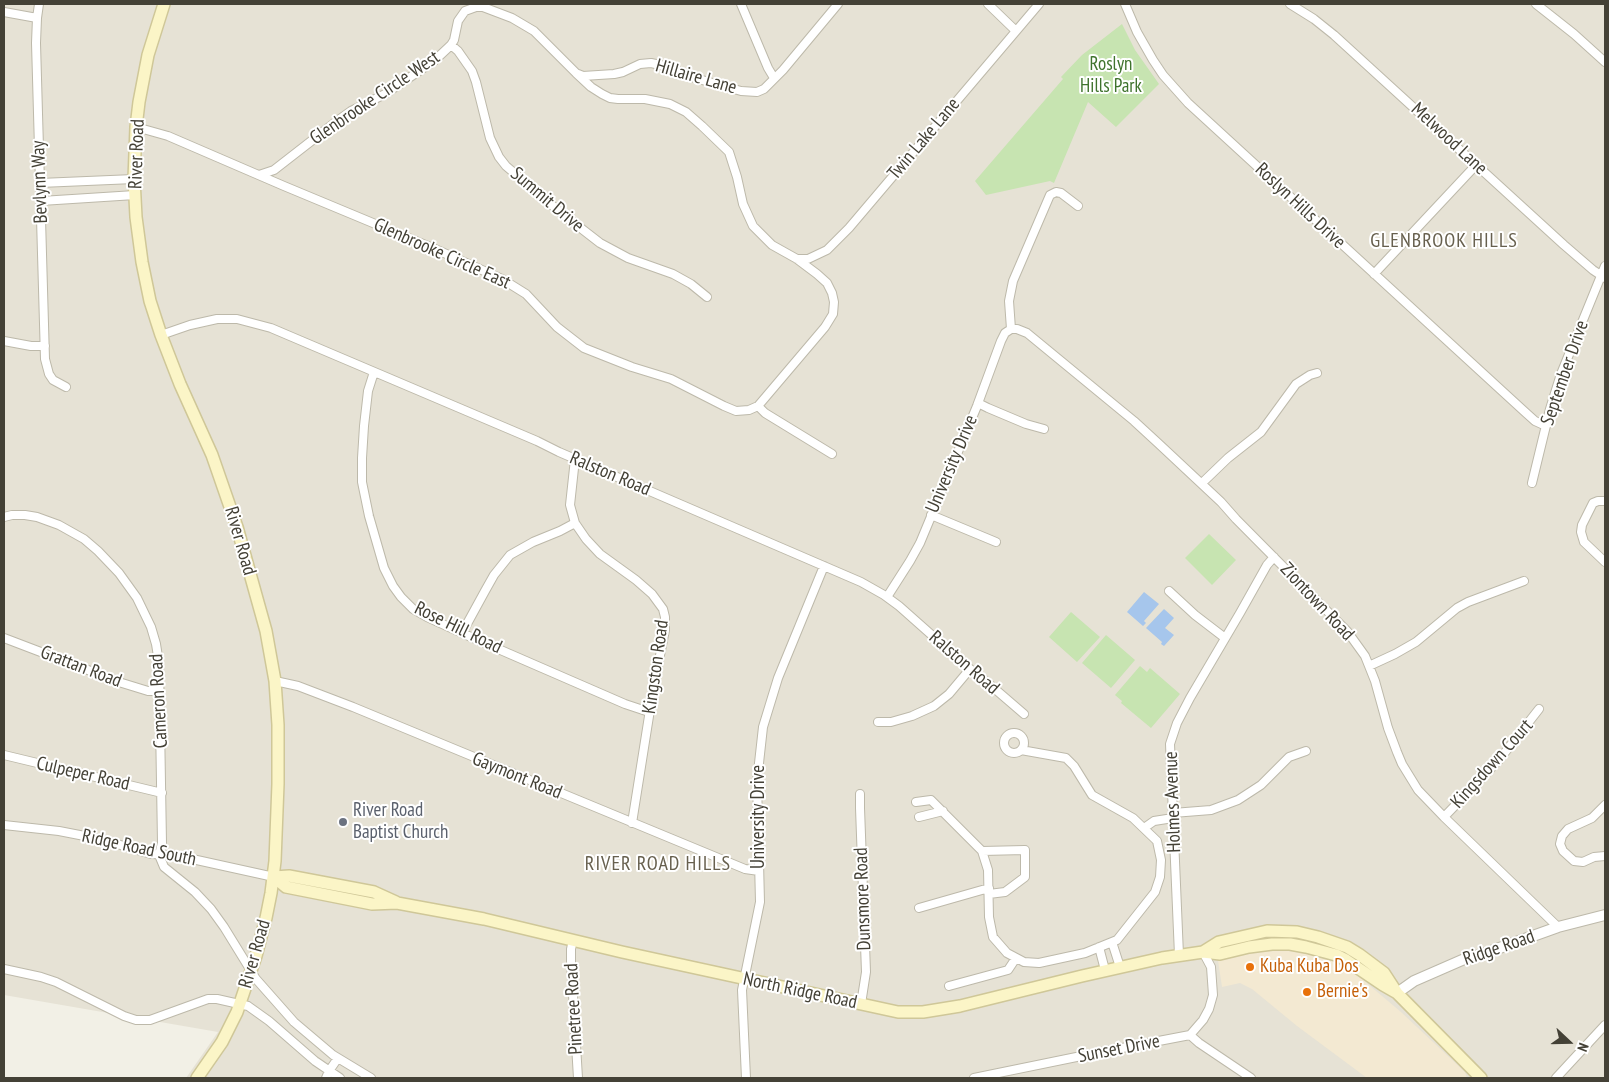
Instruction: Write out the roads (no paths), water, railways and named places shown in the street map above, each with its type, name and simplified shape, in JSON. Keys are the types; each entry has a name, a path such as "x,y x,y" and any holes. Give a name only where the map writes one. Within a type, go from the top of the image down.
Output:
{"main road":[{"name":"River Road","path":"164,4 148,55 136,127 134,180 137,227 142,262 150,301 161,335 225,489 262,616 275,682 278,725 279,766 274,877 266,918 238,1012 222,1042 197,1078"},
{"name":"North Ridge Road","path":"274,877 290,876 374,892 397,903 484,919 898,1012 923,1012 960,1006 1105,970 1179,955 1203,952 1220,954 1250,947 1290,944 1336,955 1397,993 1480,1078"}],"street":[{"name":"Bevlynn Way","path":"39,4 36,43 45,359 49,374 53,380 66,387"},
{"path":"741,4 774,78"},
{"name":"Hillaire Lane","path":"576,73 583,76 614,74 643,63 654,63 695,78 750,93 762,91 838,4"},
{"path":"988,4 1016,31 1039,4"},
{"name":"Roslyn Hills Drive","path":"1125,4 1147,50 1163,75 1175,89 1524,412 1535,421 1546,426"},
{"name":"Melwood Lane","path":"1290,4 1314,19 1334,35 1564,245 1593,270 1603,276"},
{"path":"1536,4 1605,62"},
{"name":"Glenbrooke Circle West","path":"259,175 274,170 337,121 385,94 434,61 451,45 462,14 470,8 476,6 483,7 512,18 534,30 591,87 610,98 654,100 674,105 686,112 729,152 743,204 753,226 772,245 797,259 827,283 834,302 833,314 819,334 758,406"},
{"path":"4,12 37,18"},
{"name":"Twin Lake Lane","path":"797,259 808,259 827,250 849,228 1016,31"},
{"name":"Summit Drive","path":"451,45 458,51 472,71 490,138 499,157 506,166 600,243 628,258 673,274 691,284 707,297"},
{"name":"Glenbrooke Circle East","path":"136,127 168,136 502,279 526,294 557,327 584,348 632,367 671,379 724,406 736,410 749,410 758,406"},
{"path":"1374,274 1476,164"},
{"path":"40,183 134,180"},
{"path":"1011,329 1009,301 1013,281 1050,195 1056,192 1061,193 1078,206"},
{"path":"41,201 135,195"},
{"name":"September Drive","path":"1532,483 1561,374 1603,276 1605,266"},
{"name":"Ralston Road","path":"161,335 206,320 222,318 237,319 271,328 861,582 887,597 1024,714"},
{"name":"University Drive","path":"887,597 910,561 978,403 1001,341 1005,333 1011,329"},
{"name":"Ziontown Road","path":"1011,329 1027,333 1134,421 1202,483 1347,631 1365,656 1375,682 1388,728 1402,764 1418,790 1558,927"},
{"path":"4,341 31,346 45,346"},
{"name":"Rose Hill Road","path":"374,372 368,392 364,426 362,482 369,516 384,568 393,586 408,604 427,617 626,704 649,712"},
{"path":"1202,483 1228,458 1261,432 1296,384 1317,373"},
{"path":"978,403 1026,424 1044,429"},
{"path":"758,406 764,414 832,454"},
{"name":"Kingston Road","path":"575,459 570,504 575,523 600,554 652,594 663,609 666,617 632,823"},
{"path":"1605,501 1593,503 1582,525 1581,532 1584,542 1605,562"},
{"name":"Cameron Road","path":"4,518 12,515 32,516 59,525 84,539 98,551 128,584 145,612 154,635 159,663 162,793 162,842 159,855"},
{"path":"931,515 996,542"},
{"path":"462,633 486,589 510,555 533,542 575,523"},
{"name":"Holmes Avenue","path":"1179,955 1170,744 1181,714 1267,564 1274,557"},
{"name":"University Drive","path":"746,1078 742,990 759,910 757,781 765,716 778,678 824,566"},
{"path":"1369,666 1396,654 1416,642 1457,608 1524,581"},
{"path":"1170,591 1195,615 1225,638"},
{"name":"Grattan Road","path":"4,638 122,683 148,691 160,691"},
{"path":"878,722 891,722 912,716 934,706 948,694 970,669"},
{"name":"Gaymont Road","path":"275,682 298,686 353,707 745,869 759,871"},
{"name":"Kingsdown Court","path":"1444,817 1499,760 1540,709"},
{"path":"916,802 931,800 982,851 988,870 990,917 993,937 1007,953 1024,962 1039,963 1085,953 1117,940 1155,892 1160,877 1161,860 1157,840 1133,818 1092,795 1074,766 1066,758 1021,750"},
{"path":"1144,828 1154,821 1173,815 1211,810 1238,800 1261,785 1289,757 1306,751"},
{"name":"Culpeper Road","path":"4,755 162,793"},
{"name":"Dunsmore Road","path":"860,794 866,972 860,1004"},
{"path":"1605,805 1592,818 1568,829 1562,836 1560,844 1563,851 1574,861 1583,862 1594,857 1605,856"},
{"path":"919,817 943,811"},
{"name":"Ridge Road South","path":"4,825 59,831 100,839 159,855 174,855 274,877"},
{"path":"919,908 989,891 1005,892 1025,877 1024,850 982,851"},
{"path":"159,855 164,867 195,892 211,909 251,971 294,1022 326,1050 371,1078"},
{"name":"Ridge Road","path":"1397,993 1414,981 1452,964 1558,927 1605,915"},
{"name":"Pinetree Road","path":"573,940 571,962 578,1078"},
{"path":"1112,942 1120,967"},
{"path":"1099,947 1105,970"},
{"path":"1203,952 1211,967 1213,995 1203,1020 1190,1035 1251,1078"},
{"path":"949,986 1008,970 1016,958"},
{"path":"4,969 56,982 124,1016 136,1020 150,1020 184,1006 208,999 240,1004 256,1011 315,1061 328,1075 340,1078"},
{"path":"1556,1078 1605,1025"},
{"name":"Sunset Drive","path":"974,1078 1190,1035"},
{"path":"328,1075 338,1058"}],"water":[{"path":"1144,592 1159,604 1144,621 1146,623 1143,626 1127,612"},
{"path":"1164,609 1174,618 1165,628 1174,635 1164,646 1146,628"}],"place":[{"name":"River Road Baptist Church","path":"343,822"},
{"name":"Kuba Kuba Dos","path":"1250,967"},
{"name":"Bernie's","path":"1307,992"}],"district":[{"name":"GLENBROOK HILLS","path":"1444,241"},
{"name":"RIVER ROAD HILLS","path":"658,864"}],"park label":[{"name":"Roslyn Hills Park","path":"1111,76"}]}
